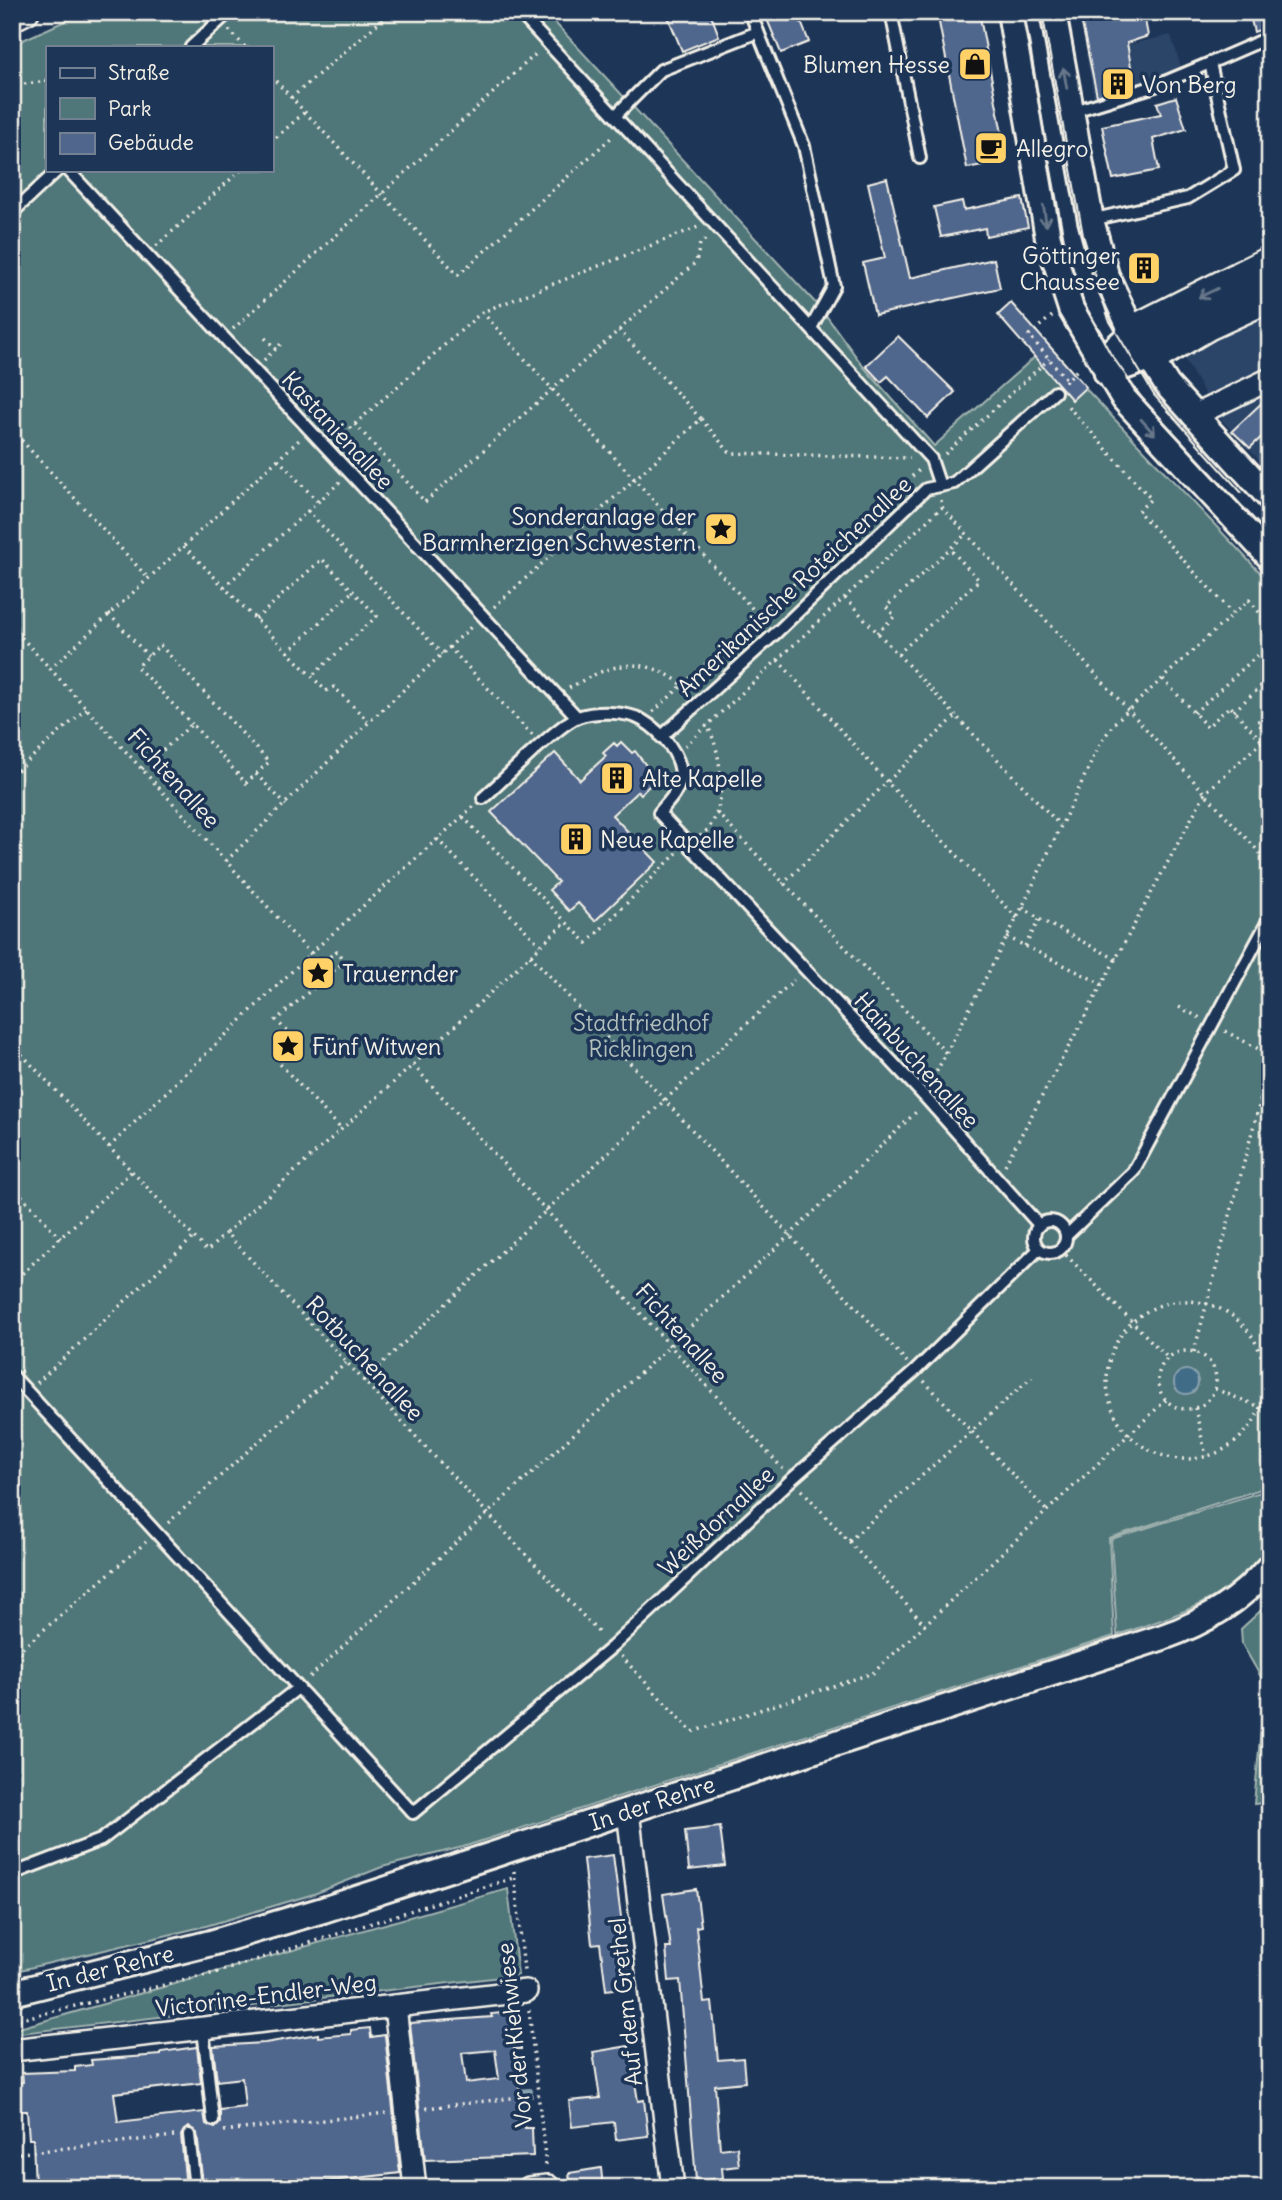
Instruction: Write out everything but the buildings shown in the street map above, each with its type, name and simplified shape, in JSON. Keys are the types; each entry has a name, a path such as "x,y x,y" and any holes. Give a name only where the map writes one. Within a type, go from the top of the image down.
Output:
{"main road":[{"path":"1141,345 1270,263"},
{"path":"1141,345 1207,324 1270,295"}],"street":[{"path":"12,20 29,12"},
{"path":"1010,12 1048,238 1071,309 1107,373 1149,428 1270,557"},
{"path":"1053,12 1091,220 1106,275 1141,345 1167,385 1270,498"},
{"path":"1107,373 1110,353 1141,345"},
{"path":"1193,416 1270,379"},
{"name":"In der Rehre","path":"12,1993 323,1910 1194,1626 1222,1611 1251,1588 1270,1566"},
{"name":"Auf dem Grethel","path":"628,1811 673,2188"},
{"name":"Victorine-Endler-Weg","path":"12,2050 526,1990"},
{"path":"395,2006 415,2188"}],"lane":[{"path":"519,12 931,459 940,486"},
{"path":"750,12 804,146 834,286 811,328"},
{"path":"891,12 920,158"},
{"path":"192,46 224,16"},
{"path":"615,116 661,70 758,32"},
{"path":"1071,111 1155,86 1270,37"},
{"path":"1091,220 1188,198 1234,170 1210,63"},
{"path":"12,213 56,172"},
{"name":"Kastanienallee","path":"70,172 578,718"},
{"name":"Amerikanische Roteichenallee","path":"661,737 777,632 926,489 954,483 1055,392"},
{"path":"483,798 578,718 622,714 643,721 676,754"},
{"name":"Hainbuchenallee","path":"676,754 680,767 680,782 673,797 659,813 686,844 706,860 924,1096 1039,1225"},
{"path":"1066,1236 1058,1223 1048,1221 1039,1225 1034,1233 1039,1249 1046,1253 1060,1249 1066,1236 1133,1172 1270,917"},
{"name":"Weißdornallee","path":"298,1688 413,1813 612,1647 792,1479 915,1371 1039,1249"},
{"path":"12,1375 298,1688 101,1840 12,1874"},
{"path":"203,2029 214,2120"},
{"path":"189,2135 195,2188"}],"path":[{"path":"292,98 391,12"},
{"path":"224,16 244,46"},
{"path":"224,338 548,43"},
{"path":"273,78 458,275 624,126"},
{"path":"12,91 25,84 46,81"},
{"path":"273,140 305,112"},
{"path":"147,254 239,172"},
{"path":"327,449 482,312 715,224"},
{"path":"355,424 425,502 696,262 700,244 715,224"},
{"path":"482,312 760,617"},
{"path":"1058,314 1050,316 1029,335 1067,380"},
{"path":"619,330 730,453 931,459 943,456 1049,359"},
{"path":"265,338 276,349"},
{"path":"253,370 283,342"},
{"path":"1083,364 1055,392 1151,499 1138,511 1233,614"},
{"path":"226,861 449,647 701,419"},
{"path":"12,430 149,578"},
{"path":"50,668 309,430"},
{"path":"278,459 317,502"},
{"path":"643,721 931,459"},
{"path":"224,587 349,473"},
{"path":"676,754 942,508 1270,864"},
{"path":"308,511 442,654"},
{"path":"877,632 895,616 886,607 967,534"},
{"path":"184,546 326,691 334,687 369,722"},
{"path":"897,654 979,580 950,549"},
{"path":"256,620 322,559 354,590 377,616 312,676"},
{"path":"288,652 354,590"},
{"path":"844,597 1060,825"},
{"path":"298,1688 486,1512 790,1235 917,1113 1023,907 1100,744 1114,723 1249,600 1270,625"},
{"path":"109,614 148,656"},
{"name":"Fichtenallee","path":"12,627 311,953"},
{"path":"1194,713 1270,644"},
{"path":"160,645 269,762 246,783 137,667 148,656 160,645"},
{"path":"449,647 542,746"},
{"path":"778,660 887,782 1017,918"},
{"path":"555,696 590,674 634,664 666,672 683,685"},
{"path":"1234,711 1270,678"},
{"path":"1162,679 1207,727 1230,706 1270,750"},
{"path":"12,775 87,708"},
{"path":"997,1180 1205,793 1269,736 1257,722 1270,710"},
{"path":"783,884 956,716"},
{"path":"142,769 192,724"},
{"path":"463,817 587,943 686,844 709,830 717,813 719,760 715,739 707,725"},
{"path":"256,774 286,805"},
{"path":"109,1147 311,953 483,798"},
{"path":"717,813 946,1053"},
{"path":"438,839 540,945"},
{"path":"1023,907 1039,919 1116,959"},
{"path":"1025,946 1039,919"},
{"path":"12,1044 207,1251 566,922"},
{"path":"1007,937 1102,985"},
{"path":"311,953 320,964 337,951 345,961 276,1020 299,1044 279,1063 341,1129"},
{"path":"530,955 1047,1511"},
{"path":"363,1381 806,969"},
{"path":"1270,1026 1266,1033 1270,1047"},
{"path":"1194,1352 1270,1064"},
{"name":"Fichtenallee","path":"413,1065 925,1625"},
{"path":"12,1283 132,1171"},
{"path":"12,1185 61,1239"},
{"name":"Rotbuchenallee","path":"226,1233 692,1732 873,1672 925,1625"},
{"path":"28,1392 194,1237"},
{"path":"1060,1249 1168,1358"},
{"path":"1167,1304 1207,1304 1224,1311 1252,1336 1265,1370 1260,1407 1252,1424 1239,1439 1206,1456 1178,1459 1164,1456 1129,1434 1117,1418 1107,1378 1115,1348 1132,1322 1167,1304"},
{"path":"1185,1351 1205,1357 1212,1366 1214,1389 1210,1397 1195,1408 1184,1409 1166,1400 1158,1383 1162,1366 1168,1358 1185,1351"},
{"path":"12,1657 157,1533 346,1363"},
{"path":"849,1541 973,1433 1032,1377"},
{"path":"1214,1389 1260,1407"},
{"path":"925,1625 1166,1400"},
{"path":"1195,1408 1206,1456"},
{"name":"Vor der Kiehwiese","path":"12,2021 215,1973 513,1878 538,2095 539,2187"},
{"path":"12,2154 538,2095"}],"shaded area":[{"path":"1171,35 1183,73 1095,104 1086,54"},
{"path":"1270,311 1270,472 1216,414 1185,360 1203,341"},
{"path":"1186,1370 1195,1373 1198,1382 1195,1391 1186,1394 1177,1391 1174,1382 1177,1373"}],"green space":[{"name":"Stadtfriedhof Ricklingen","path":"85,12 545,12 822,310 863,366 934,446 1046,347 1270,583 1270,1486 1109,1538 1114,1636 463,1847 382,1867 314,1894 206,1926 12,1972 12,45"},
{"path":"1270,1489 1272,1523 1269,1542 1258,1561 1242,1577 1203,1603 1117,1635 1111,1539"},
{"path":"1270,1602 1270,1802 1254,1804 1265,1684 1242,1644 1241,1629"},
{"path":"508,1889 518,1975 13,2034 12,2030"}],"waterway":[{"path":"515,2092 530,2091"}],"tram line":[{"path":"1022,12 1064,240 1084,304 1110,353 1144,401 1270,538"},
{"path":"1042,12 1083,235 1109,320 1154,395 1241,492"}],"place":[{"name":"Blumen Hesse","path":"975,64"},
{"name":"Von Berg","path":"1118,84"},
{"name":"Allegro","path":"991,148"},
{"name":"Göttinger Chaussee","path":"1144,268"},
{"name":"Sonderanlage der Barmherzigen Schwestern","path":"721,529"},
{"name":"Alte Kapelle","path":"617,778"},
{"name":"Neue Kapelle","path":"576,839"},
{"name":"Trauernder","path":"318,973"},
{"name":"Fünf Witwen","path":"288,1046"}]}
